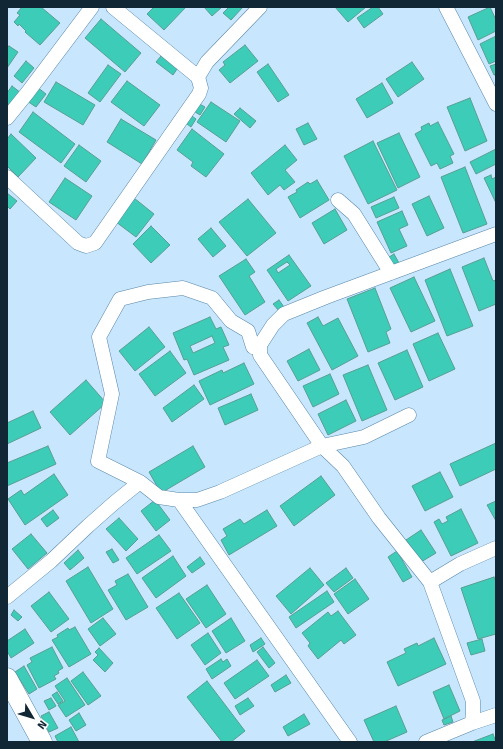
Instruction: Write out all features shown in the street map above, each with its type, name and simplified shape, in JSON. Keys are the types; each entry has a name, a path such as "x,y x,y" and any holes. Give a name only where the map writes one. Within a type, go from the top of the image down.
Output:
{"street":[{"path":"7,118 92,7"},
{"path":"7,177 78,243 86,246 96,243 199,94 201,88 198,78 113,7"},
{"path":"198,78 207,62 260,7"},
{"path":"446,7 496,104"},
{"path":"338,200 354,214 390,273"},
{"path":"472,723 473,701 430,582 379,518 342,466 322,446 260,355 260,345 273,325 284,314 496,234"},
{"path":"260,345 253,347 248,331 231,321 212,298 183,288 148,292 120,300 99,337 112,394 98,461 140,482 159,497 179,500 197,500 220,492 322,446 364,437 409,415"},
{"path":"7,597 51,561 93,521 140,482"},
{"path":"179,500 350,742"},
{"path":"430,582 460,564 496,548"},
{"path":"7,678 42,742"},
{"path":"426,742 496,715"}],"building":[{"path":"22,7 41,7 60,23 40,45 25,32 26,31 19,24 18,26 14,22 20,15 17,13"},
{"path":"154,7 186,7 164,30 147,14"},
{"path":"204,7 222,7 212,16"},
{"path":"229,7 243,7 231,20 223,13"},
{"path":"335,7 366,7 348,22"},
{"path":"373,7 378,7 383,14 364,28 357,18"},
{"path":"490,7 496,20 496,31 478,40 468,17"},
{"path":"101,19 141,53 125,72 85,38"},
{"path":"496,36 496,61 489,64 480,44"},
{"path":"245,45 258,61 230,83 219,70 225,65 223,62"},
{"path":"9,46 18,52 7,68 7,48"},
{"path":"161,56 177,69 173,75 156,62"},
{"path":"26,61 34,68 22,83 14,76"},
{"path":"412,62 424,79 398,97 386,79"},
{"path":"268,64 289,95 278,102 257,72"},
{"path":"496,64 496,75 494,75 490,66"},
{"path":"108,65 121,74 100,102 88,93"},
{"path":"127,81 160,105 144,126 111,102"},
{"path":"56,82 95,105 83,125 44,102"},
{"path":"382,83 393,103 367,118 356,99"},
{"path":"12,86 21,93 7,111 7,93"},
{"path":"37,87 46,94 36,107 27,101"},
{"path":"470,98 487,141 465,151 447,107"},
{"path":"196,102 205,107 200,115 192,110"},
{"path":"211,102 240,121 226,142 197,122"},
{"path":"240,108 256,121 250,128 234,114"},
{"path":"33,112 75,144 61,163 19,132"},
{"path":"189,114 196,119 191,127 183,121"},
{"path":"121,119 156,140 142,164 107,142"},
{"path":"438,122 454,154 450,156 453,163 440,169 437,163 431,166 415,134 422,130 421,127 429,123 430,126"},
{"path":"308,123 317,139 304,145 296,129"},
{"path":"192,129 224,154 206,177 191,166 193,162 177,150"},
{"path":"399,133 420,177 398,188 377,143"},
{"path":"11,134 36,158 18,177 7,166 7,139"},
{"path":"373,141 397,190 368,204 344,156"},
{"path":"79,145 101,161 86,182 64,166"},
{"path":"285,145 297,160 285,170 295,182 284,190 280,185 268,195 251,173"},
{"path":"496,149 496,164 476,174 470,162"},
{"path":"465,167 487,224 463,233 441,177"},
{"path":"491,175 492,179 496,177 496,203 484,178"},
{"path":"65,178 92,196 76,220 49,202"},
{"path":"317,180 329,200 300,218 288,197 297,192 296,190 308,182 310,184"},
{"path":"7,193 17,201 10,209 7,206"},
{"path":"429,196 444,228 427,236 412,204"},
{"path":"394,197 399,208 376,218 371,207"},
{"path":"134,198 154,214 136,237 116,222"},
{"path":"248,199 276,233 247,256 219,222"},
{"path":"335,209 347,230 324,244 312,223"},
{"path":"402,211 408,225 399,229 407,246 391,253 377,222"},
{"path":"151,226 170,245 151,263 133,244"},
{"path":"211,228 226,246 213,257 198,239"},
{"path":"394,254 399,263 391,267 386,259"},
{"path":"289,255 311,286 288,301 267,270","holes":["287,262 290,265 278,273 276,269"]},
{"path":"484,258 493,281 496,280 496,304 479,311 462,267"},
{"path":"246,259 255,272 249,276 265,302 245,315 219,276"},
{"path":"450,269 473,326 447,336 425,280"},
{"path":"414,277 435,321 411,332 390,288"},
{"path":"375,288 391,329 386,332 390,343 368,352 347,299"},
{"path":"279,300 284,307 279,311 273,304"},
{"path":"210,317 216,329 221,327 229,345 223,347 229,360 194,375 187,359 184,360 173,333","holes":["212,336 215,343 193,353 190,346"]},
{"path":"318,317 323,326 338,318 358,356 332,370 307,323"},
{"path":"149,327 165,347 135,371 119,351"},
{"path":"438,333 455,369 429,381 413,344"},
{"path":"309,349 320,370 298,381 287,361"},
{"path":"407,350 423,387 395,400 378,363"},
{"path":"170,351 186,373 155,396 139,374"},
{"path":"244,363 254,384 210,405 199,381 222,370 223,373"},
{"path":"368,365 387,410 362,421 343,375"},
{"path":"330,374 339,394 313,407 303,386"},
{"path":"86,380 106,403 70,435 50,412"},
{"path":"194,385 204,399 172,422 163,408"},
{"path":"251,394 258,410 225,425 218,408"},
{"path":"346,400 356,421 328,435 318,414"},
{"path":"33,411 41,428 7,444 7,423"},
{"path":"496,443 496,469 460,486 450,464"},
{"path":"48,446 56,464 7,486 7,463"},
{"path":"193,446 205,467 161,493 149,472"},
{"path":"440,472 453,497 425,511 412,486"},
{"path":"54,474 68,495 25,525 8,499 21,490 24,495"},
{"path":"321,476 335,495 294,526 280,506"},
{"path":"155,500 170,520 156,531 141,511"},
{"path":"496,501 496,521 487,505"},
{"path":"461,509 478,543 451,556 434,522 439,519 442,524 448,521 446,517"},
{"path":"53,510 59,518 47,527 41,519"},
{"path":"267,510 277,526 229,555 221,540 227,536 223,529 240,519 244,524"},
{"path":"119,518 138,539 126,551 106,529"},
{"path":"421,530 436,553 421,562 406,540"},
{"path":"31,534 47,553 28,569 12,549"},
{"path":"159,535 171,551 137,574 126,558"},
{"path":"112,549 119,560 113,563 106,552"},
{"path":"78,550 84,558 70,570 64,563"},
{"path":"397,551 412,577 403,582 388,557"},
{"path":"173,556 186,576 156,598 142,578"},
{"path":"200,557 205,564 192,573 187,567"},
{"path":"88,567 113,609 91,623 66,581"},
{"path":"310,568 324,585 291,614 276,596"},
{"path":"346,568 353,578 334,592 326,583"},
{"path":"128,574 148,607 126,620 108,590 117,585 115,581"},
{"path":"494,577 496,582 496,634 478,639 461,588"},
{"path":"355,579 369,599 348,614 334,594"},
{"path":"207,585 226,614 206,628 186,599"},
{"path":"327,591 334,602 296,628 289,617"},
{"path":"49,592 69,619 51,632 31,606"},
{"path":"179,593 200,623 177,639 156,608"},
{"path":"14,610 22,617 18,621 11,615"},
{"path":"338,611 356,635 344,644 341,640 318,659 308,646 310,643 302,633 328,612 331,616"},
{"path":"103,618 116,634 100,646 88,629"},
{"path":"231,618 245,641 226,653 212,631"},
{"path":"75,627 91,654 69,667 52,640 68,628 69,630"},
{"path":"25,629 34,643 11,658 7,651 7,641"},
{"path":"208,633 221,653 205,665 191,645"},
{"path":"261,638 265,644 253,652 250,645"},
{"path":"434,638 446,664 398,686 387,662 406,653 404,649 417,643 418,646"},
{"path":"482,639 485,651 471,655 467,643"},
{"path":"52,647 63,668 54,676 56,679 39,688 27,665 32,662 30,658"},
{"path":"263,647 275,663 269,668 257,652"},
{"path":"99,648 113,663 105,672 93,660 98,655 95,652"},
{"path":"221,659 223,662 227,659 231,666 212,679 206,669"},
{"path":"257,660 269,676 235,699 224,683"},
{"path":"24,666 37,689 29,694 15,672"},
{"path":"83,672 101,696 88,705 71,681"},
{"path":"286,675 291,683 275,692 271,685"},
{"path":"67,678 85,705 66,717 58,705 65,701 55,686"},
{"path":"207,681 245,731 231,742 222,742 187,697"},
{"path":"449,685 460,711 444,719 433,692"},
{"path":"57,692 63,701 58,704 52,695"},
{"path":"51,698 56,706 49,710 44,701"},
{"path":"248,698 254,706 240,715 235,706"},
{"path":"396,706 407,732 384,742 374,742 364,720"},
{"path":"49,712 58,728 49,732 41,716"},
{"path":"79,713 86,725 76,731 69,720"},
{"path":"304,714 310,724 288,736 283,727"},
{"path":"451,716 453,722 444,725 442,720"},
{"path":"71,727 79,742 58,742 55,736"},
{"path":"493,734 496,742 472,742"}]}
